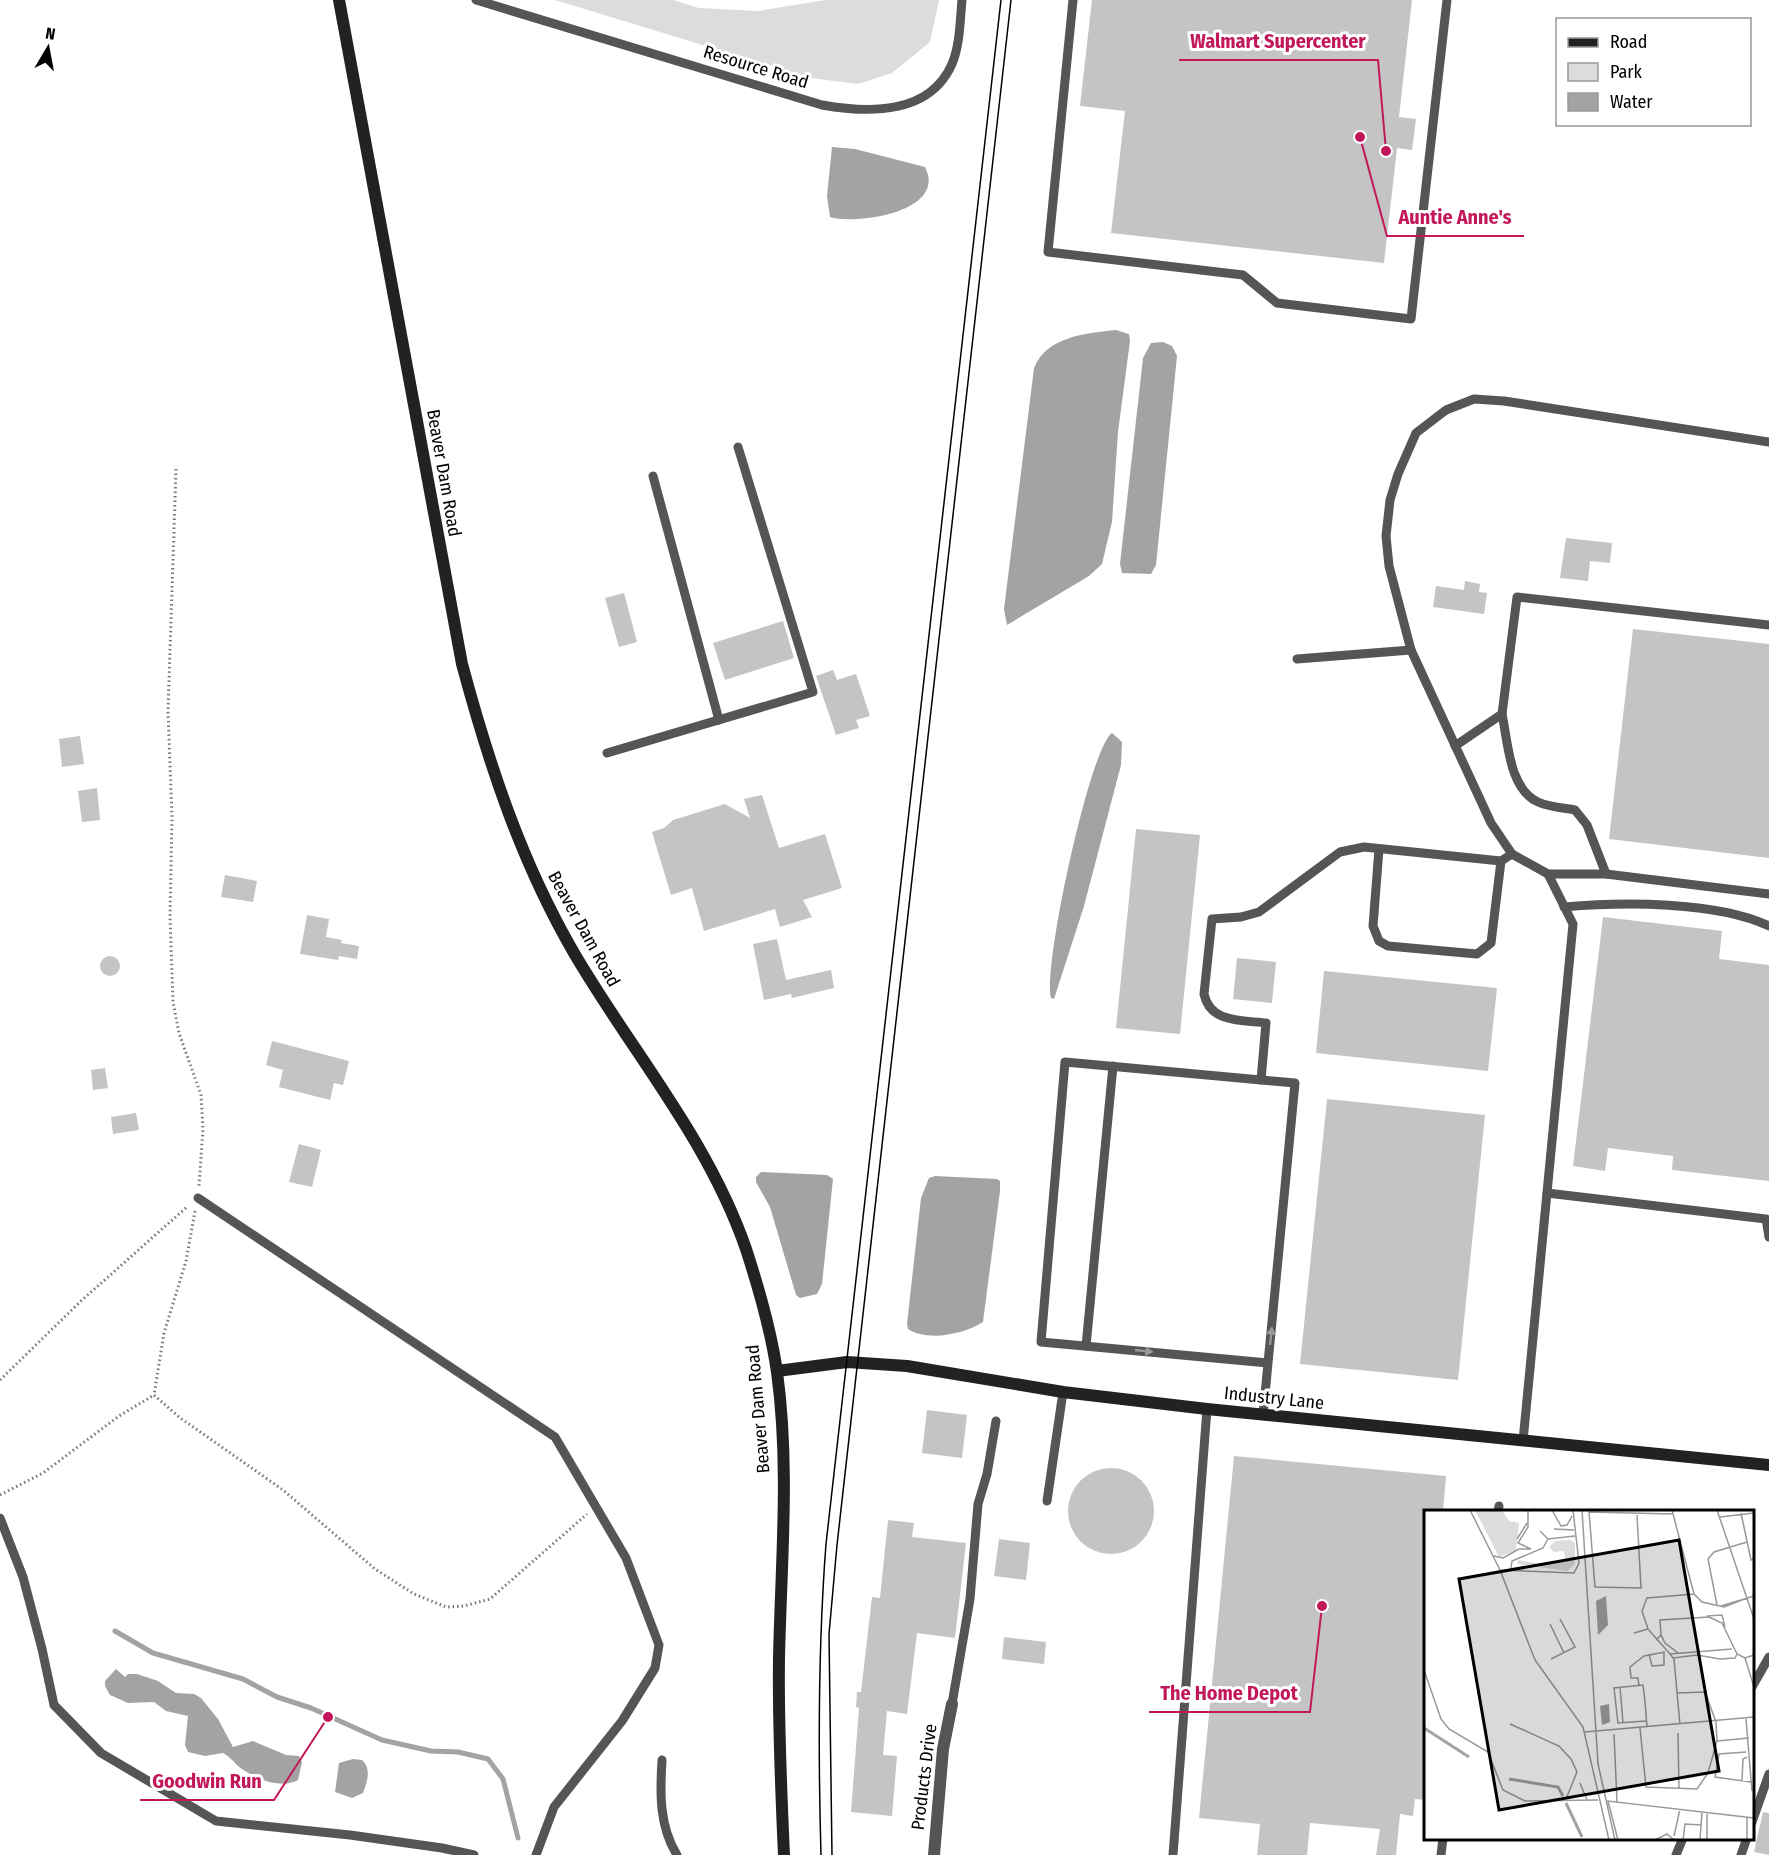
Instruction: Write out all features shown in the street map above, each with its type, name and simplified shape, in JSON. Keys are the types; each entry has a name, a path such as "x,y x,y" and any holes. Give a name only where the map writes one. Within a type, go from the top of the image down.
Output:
{"main road":[{"name":"Beaver Dam Road","path":"339,0 460,652 482,737 516,834 555,918 599,994 687,1126 722,1191 745,1246 758,1286 777,1371 783,1466 779,1724 784,1855"},
{"name":"Industry Lane","path":"777,1371 837,1362 879,1363 1063,1392 1207,1409 1769,1465"}],"street":[{"name":"Products Drive","path":"934,1855 943,1749 952,1704"}],"lane":[{"name":"Resource Road","path":"476,0 822,105 855,111 905,106 941,80 952,64 962,0"},
{"path":"1073,0 1048,252 1243,275 1278,303 1411,319 1447,0"},
{"path":"1769,442 1504,401 1474,399 1446,410 1416,433 1390,500 1386,536 1389,566 1411,650 1491,824 1512,854 1548,874 1606,874 1769,894"},
{"path":"607,753 813,692 738,447"},
{"path":"653,476 719,720"},
{"path":"1606,874 1587,825 1575,810 1540,803 1528,796 1518,784 1502,714 1517,597 1769,625"},
{"path":"1297,659 1411,650"},
{"path":"1455,746 1502,714"},
{"path":"1260,1080 1266,1023 1226,1018 1213,1013 1206,1006 1204,994 1212,919 1241,917 1258,912 1340,852 1364,847 1501,861 1512,854"},
{"path":"1380,849 1373,926 1379,941 1388,946 1477,954 1484,950 1491,943 1501,861"},
{"path":"1523,1441 1573,924 1548,874"},
{"path":"1564,907 1608,903 1698,909 1755,920 1769,926"},
{"path":"1263,1415 1295,1083 1065,1062 1041,1342 1268,1363"},
{"path":"1086,1346 1113,1066"},
{"path":"1547,1193 1766,1219 1769,1237"},
{"path":"198,1198 555,1437 626,1558 659,1645 655,1668 622,1721 554,1807 536,1855"},
{"path":"1047,1501 1063,1392"},
{"path":"1173,1855 1207,1409"},
{"path":"952,1704 970,1599 978,1504 987,1474 996,1421"},
{"path":"0,1518 23,1577 54,1705 101,1753 216,1821 384,1840 474,1855"},
{"path":"1754,1683 1769,1657"},
{"path":"662,1760 661,1812 669,1841 677,1855"},
{"path":"1754,1816 1769,1774"},
{"path":"1441,1855 1443,1840"},
{"path":"1676,1855 1683,1840"},
{"path":"1741,1855 1747,1840"}],"path":[{"path":"0,1494 43,1473 119,1416 154,1395 164,1333 186,1261 198,1198 203,1129 201,1095 179,1033 173,1002 170,916 171,817 168,711 176,469"},
{"path":"0,1380 81,1301 198,1198"},
{"path":"154,1395 179,1417 283,1490 375,1569 414,1594 446,1607 464,1606 490,1599 596,1506"}],"green space":[{"path":"555,0 673,0 699,8 758,11 825,0 939,0 930,42 892,73 858,84 811,78"}],"water":[{"path":"832,147 855,149 925,167 929,182 924,195 912,205 878,217 842,219 830,217 827,196"},
{"path":"1116,330 1129,334 1130,341 1118,432 1112,522 1102,564 1089,576 1007,625 1004,609 1034,368 1040,357 1058,343 1081,335"},
{"path":"1163,342 1172,346 1177,356 1156,565 1151,574 1122,573 1120,564 1143,358 1151,343"},
{"path":"1112,733 1122,742 1121,765 1084,906 1054,999 1051,998 1050,979 1070,860 1092,776 1103,747"},
{"path":"761,1172 827,1175 833,1179 822,1284 817,1294 800,1298 796,1295 770,1207 756,1182 756,1177"},
{"path":"935,1176 997,1179 1000,1181 1000,1191 983,1322 956,1333 935,1336 916,1333 908,1329 907,1324 921,1198 929,1178"},
{"path":"116,1669 125,1677 128,1674 137,1674 158,1681 176,1693 194,1694 201,1698 218,1719 233,1747 253,1741 286,1755 299,1756 302,1762 298,1780 283,1784 267,1781 244,1770 223,1753 205,1756 188,1752 185,1745 188,1716 166,1711 154,1702 128,1703 110,1695 105,1681"},
{"path":"353,1759 362,1760 367,1767 368,1776 363,1793 352,1798 335,1792 339,1763"}],"building":[{"path":"1092,0 1412,0 1399,117 1416,119 1412,150 1397,148 1384,263 1111,233 1125,111 1080,106"},
{"path":"1566,538 1612,543 1610,563 1590,561 1588,581 1560,578"},
{"path":"1465,581 1480,584 1479,592 1487,593 1484,614 1433,607 1436,586 1464,590"},
{"path":"624,593 637,642 619,647 605,598"},
{"path":"783,621 794,658 725,680 713,643"},
{"path":"1633,629 1769,644 1769,858 1609,839"},
{"path":"833,670 837,680 856,674 870,716 856,720 859,728 836,735 816,676"},
{"path":"80,736 84,764 62,767 59,739"},
{"path":"97,788 100,820 82,822 78,791"},
{"path":"762,795 779,848 825,834 842,888 803,900 812,917 780,927 775,909 704,931 692,888 671,895 652,832 664,828 673,820 725,804 750,818 744,799"},
{"path":"1136,829 1200,835 1180,1034 1116,1028"},
{"path":"225,875 257,881 253,902 221,897"},
{"path":"307,915 329,919 326,937 342,940 341,943 359,946 357,959 339,956 338,960 300,954"},
{"path":"1603,917 1722,931 1719,959 1769,965 1769,1181 1672,1170 1673,1156 1608,1148 1605,1171 1573,1166"},
{"path":"777,939 786,980 831,970 834,988 792,998 791,994 764,1000 753,944"},
{"path":"110,956 117,959 120,966 117,973 110,976 103,973 100,966 103,959"},
{"path":"1237,958 1276,962 1272,1003 1233,999"},
{"path":"1324,971 1497,988 1488,1071 1316,1053"},
{"path":"272,1041 349,1061 343,1085 334,1083 330,1100 279,1087 283,1070 266,1065"},
{"path":"105,1068 108,1088 93,1090 91,1070"},
{"path":"1327,1099 1485,1115 1458,1380 1300,1364"},
{"path":"136,1113 139,1130 113,1134 111,1117"},
{"path":"299,1144 321,1150 312,1187 289,1182"},
{"path":"927,1410 967,1415 962,1458 922,1453"},
{"path":"1234,1456 1446,1476 1443,1510 1424,1510 1424,1800 1415,1799 1413,1816 1400,1814 1396,1855 1376,1855 1380,1829 1310,1823 1307,1855 1257,1855 1260,1824 1199,1818"},
{"path":"1111,1468 1127,1472 1141,1481 1150,1495 1154,1511 1150,1527 1141,1541 1127,1550 1111,1554 1095,1550 1081,1541 1072,1527 1068,1511 1072,1495 1081,1481 1095,1472"},
{"path":"888,1520 914,1523 912,1537 966,1543 955,1638 917,1633 907,1714 887,1711 883,1755 897,1756 892,1816 851,1812 859,1708 856,1707 857,1692 861,1692 872,1597 880,1598"},
{"path":"999,1539 1030,1543 1026,1580 994,1576"},
{"path":"1004,1637 1046,1642 1044,1664 1002,1659"},
{"path":"1763,1812 1769,1813 1769,1855 1754,1852"}],"waterway":[{"path":"115,1631 153,1653 243,1679 277,1697 311,1708 382,1740 431,1751 458,1752 488,1759 503,1779 518,1838"}],"tram line":[{"path":"821,1855 819,1700 826,1544 1001,0"},
{"path":"832,1855 829,1634 837,1545 1011,0"}],"place":[{"name":"Auntie Anne's","path":"1360,137"},
{"name":"Walmart Supercenter","path":"1386,151"},
{"name":"The Home Depot","path":"1322,1606"},
{"name":"Goodwin Run","path":"328,1717"}]}
